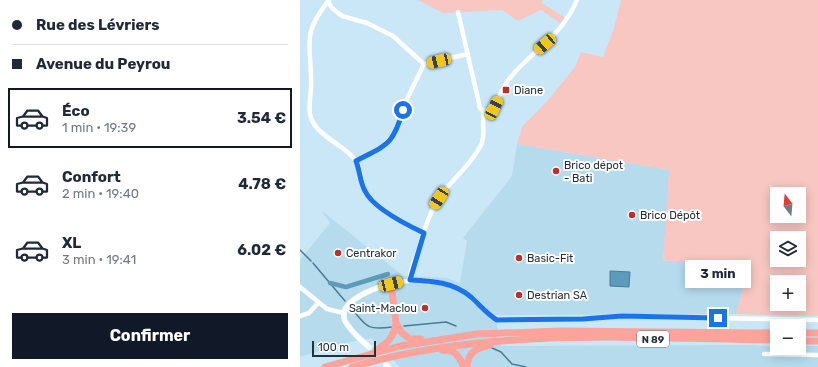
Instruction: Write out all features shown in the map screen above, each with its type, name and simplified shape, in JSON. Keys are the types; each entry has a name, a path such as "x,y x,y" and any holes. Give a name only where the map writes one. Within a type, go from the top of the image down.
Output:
{"highway":[{"path":"364,356 390,341 393,336 396,323 391,284"},
{"path":"396,323 405,336 414,340 474,332 504,332"},
{"name":"N 89","path":"325,367 400,346 444,338 504,332 560,330 770,333"},
{"path":"806,333 818,334"},
{"name":"N 89","path":"352,367 440,347 513,340 574,338 770,340"},
{"path":"466,367 468,357 476,349 513,340"},
{"path":"806,341 818,341"},
{"path":"378,360 390,360 447,350 456,353 466,367"}],"street":[{"path":"410,280 424,233 438,200 471,161 481,144 484,136 482,118 484,112 494,108 509,80 527,60 562,28 578,0"},
{"path":"424,64 393,36 367,23 342,16 332,8 329,1 314,16 307,33 306,42 312,87 309,105 311,119 318,130 356,161 364,190 368,197 383,209 424,233"},
{"path":"458,12 480,108 484,112"},
{"path":"424,64 468,54"},
{"path":"356,161 380,148 394,136 406,101 424,64"},
{"path":"369,347 350,328 345,320 344,313 348,305 359,297 391,284 410,280 436,281 453,286 472,297 489,315 497,320 583,319 622,316 818,320"},
{"path":"300,287 318,303 331,310 344,313"},
{"path":"300,316 309,313 318,303"},
{"path":"764,354 818,355"}],"shaded area":[{"path":"418,0 542,0 542,3 564,17 560,23 541,10 518,21 502,10 443,13"},
{"path":"621,0 818,0 818,316 736,314 751,261 663,261 669,170 517,144 522,127 549,99 575,67 581,52 603,57 614,28"},
{"path":"517,144 670,170 663,261 751,261 736,314 495,315 501,346 753,345 770,346 770,355 806,355 806,346 818,346 818,367 400,367 371,338 341,344 300,357 300,260 330,223 321,210 403,276 447,278 460,283 467,241 463,238 512,176"},
{"path":"610,271 630,272 629,287 610,286"}],"waterway":[{"path":"300,250 311,261"},
{"path":"313,263 345,301"},
{"path":"330,283 346,287 388,274"},
{"path":"352,309 368,326 377,328 392,327"},
{"path":"404,326 446,322 456,326"},
{"path":"492,348 501,352 512,364 526,367"}],"place":[{"name":"Diane","path":"506,90"},
{"name":"Brico dépot - Bati","path":"556,171"},
{"name":"Brico Dépôt","path":"632,215"},
{"name":"Centrakor","path":"338,253"},
{"name":"Basic-Fit","path":"519,258"},
{"name":"Destrian SA","path":"519,295"},
{"name":"Saint-Maclou","path":"425,308"}],"route":[{"path":"403,110 394,136 389,142 356,161 364,190 368,197 383,209 424,233 409,277 410,280 436,281 458,288 472,297 489,315 497,320 583,319 622,316 718,318"}]}
